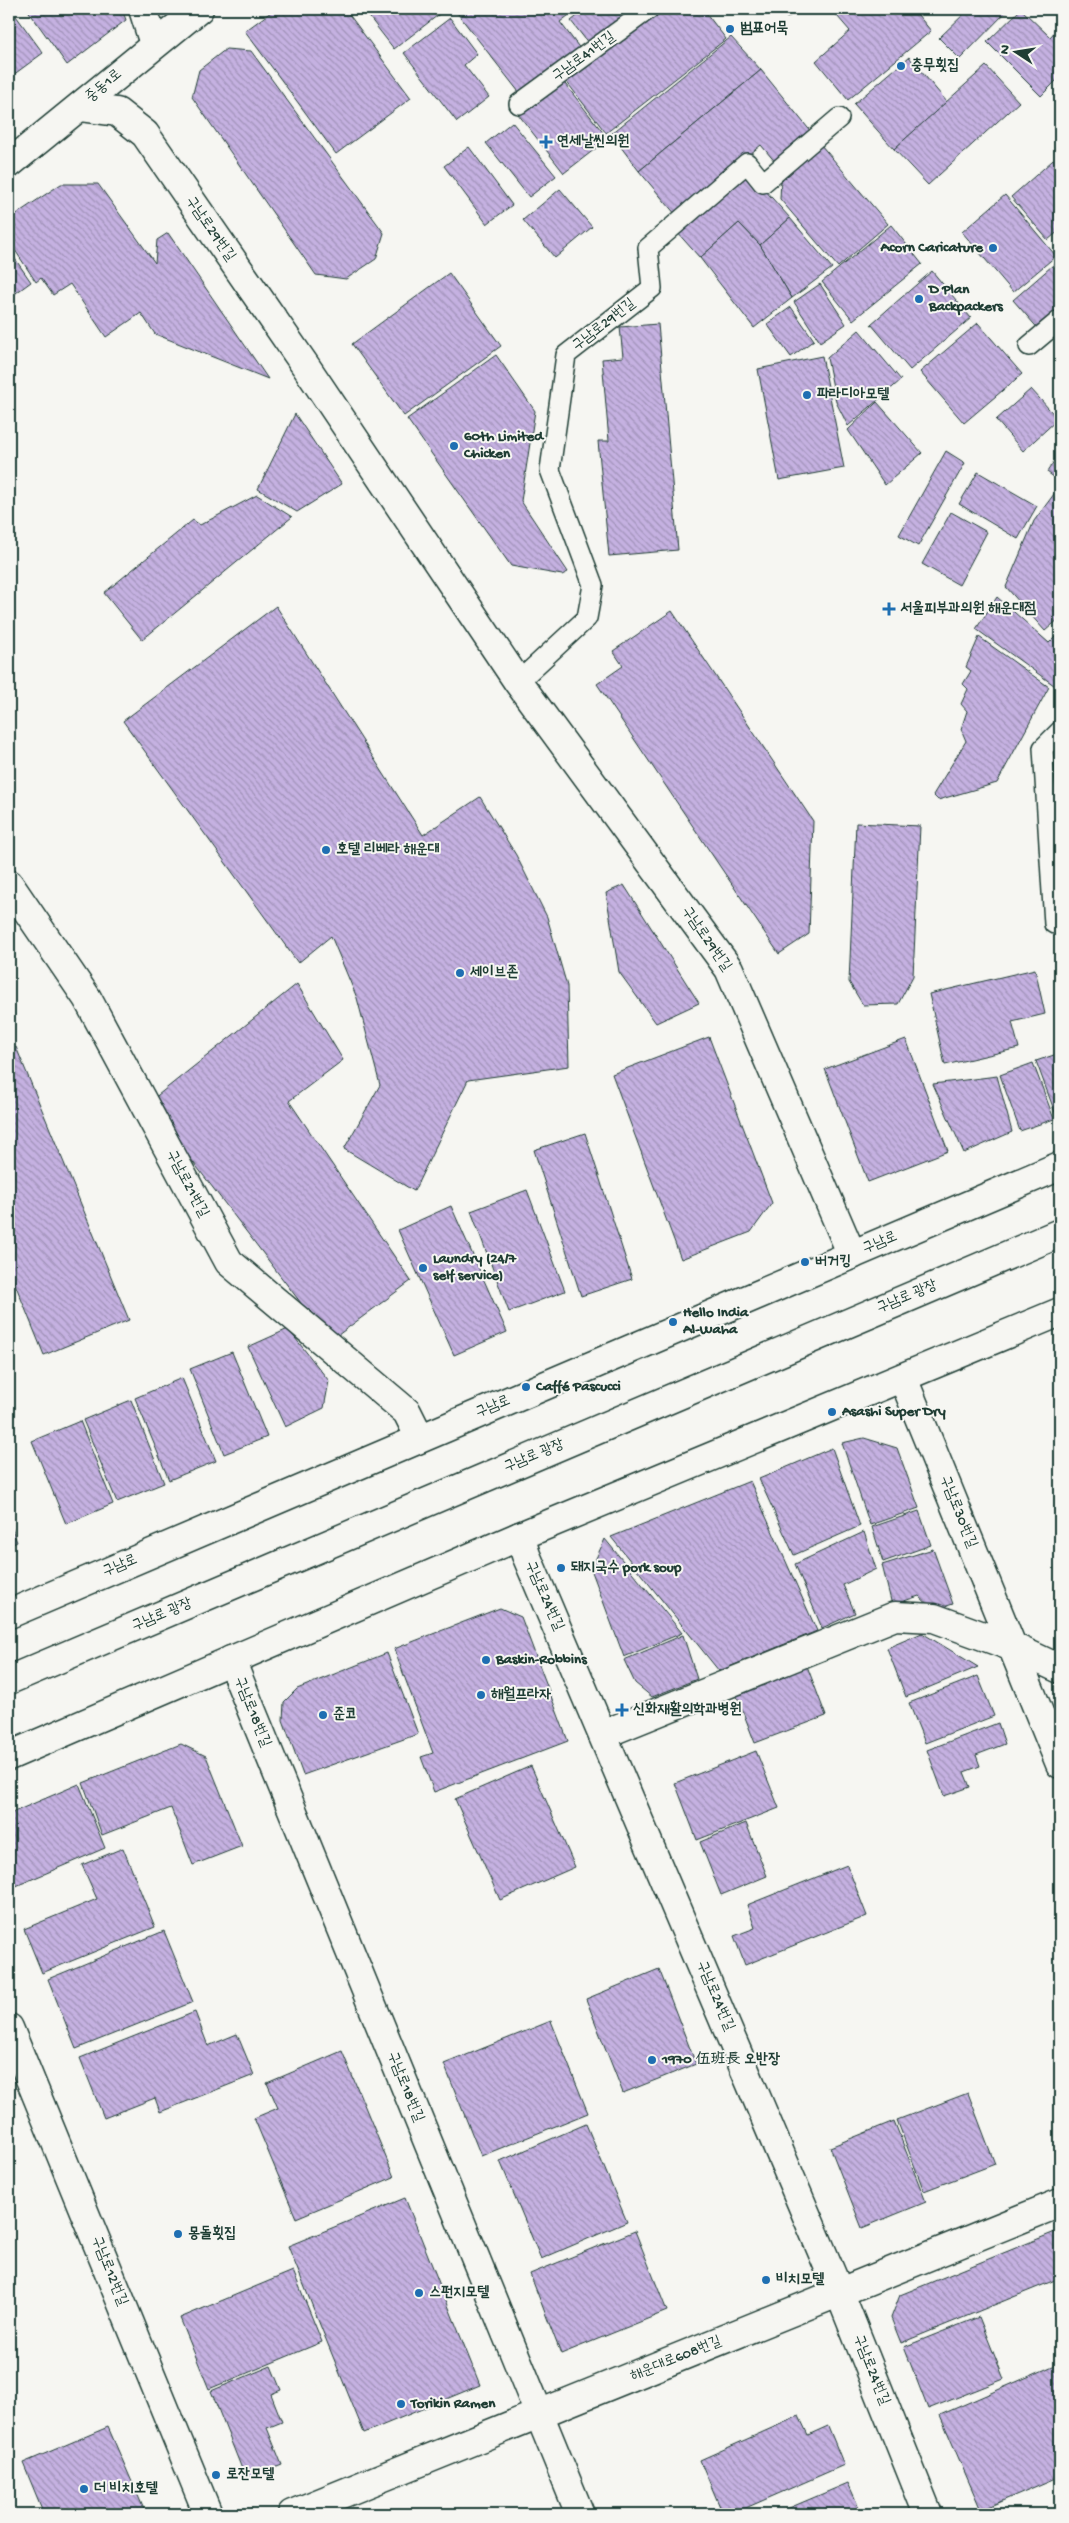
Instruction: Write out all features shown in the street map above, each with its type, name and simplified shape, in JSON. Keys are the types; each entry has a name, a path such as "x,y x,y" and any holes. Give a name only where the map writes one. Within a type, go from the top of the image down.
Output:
{"street":[{"path":"143,9 154,44"},
{"name":"중동1로","path":"9,164 154,44 200,9"},
{"name":"구남로29번길","path":"80,106 117,112 144,134 302,360 518,682 729,969 852,1255"},
{"name":"구남로21번길","path":"9,884 86,998 228,1262 407,1412 420,1438"},
{"name":"구남로","path":"9,1614 1060,1166"},
{"name":"구남로 광장","path":"9,1680 1060,1233"},
{"path":"9,1756 520,1536 1060,1312"},
{"name":"구남로30번길","path":"903,1378 1060,1764"},
{"name":"구남로24번길","path":"520,1536 526,1555 604,1734 840,2294 928,2514"},
{"path":"604,1734 895,1616 934,1618 1012,1647 1060,1669"},
{"name":"구남로18번길","path":"231,1660 580,2514"},
{"name":"구남로12번길","path":"9,2028 208,2514"},
{"name":"해운대로608번길","path":"292,2514 1060,2204"}],"lane":[{"name":"구남로41번길","path":"519,104 649,9"},
{"name":"구남로29번길","path":"518,682 587,618 593,585 550,470 566,356 652,288 648,248 747,163 763,183 838,118"},
{"path":"1029,346 1060,320"},
{"path":"1054,924 1043,748 1060,731"}],"building":[{"path":"9,9 11,9 43,53 9,78"},
{"path":"27,9 122,9 126,20 67,65"},
{"path":"275,9 345,9 411,98 336,154 245,31"},
{"path":"363,9 446,9 394,49"},
{"path":"454,9 577,9 560,22 581,50 522,96"},
{"path":"586,9 633,9 589,44 571,21"},
{"path":"660,9 703,9 726,39 606,133 566,81"},
{"path":"780,9 799,9 787,18"},
{"path":"831,9 913,9 931,31 848,100 816,61 850,31"},
{"path":"965,9 1009,9 960,59 939,38 967,11"},
{"path":"1021,9 1050,37 1060,26 1060,77 1041,96 987,42"},
{"path":"450,18 477,54 464,65 489,97 457,122 404,53"},
{"path":"731,37 761,70 639,171 611,134"},
{"path":"226,49 251,51 384,233 376,259 346,279 316,275 192,97 199,70"},
{"path":"909,57 947,102 894,149 854,104"},
{"path":"986,66 1019,102 928,185 894,149"},
{"path":"761,70 812,133 776,163 761,145 676,215 639,171"},
{"path":"562,80 608,139 564,173 518,114"},
{"path":"512,122 556,176 529,197 486,143"},
{"path":"821,145 888,224 838,267 780,199 781,179"},
{"path":"469,147 512,205 487,224 444,166"},
{"path":"1060,154 1060,230 1048,240 1011,197"},
{"path":"745,168 790,218 760,245 739,223 700,258 676,231"},
{"path":"61,184 98,184 155,263 157,240 168,233 268,379 155,334 141,313 106,337 70,284 53,295 41,278 36,282 9,241 9,219"},
{"path":"560,189 592,227 555,258 523,220"},
{"path":"1005,195 1056,256 1013,292 962,232"},
{"path":"790,218 832,268 792,298 760,245"},
{"path":"739,223 760,245 792,298 754,328 700,258"},
{"path":"891,225 922,264 853,320 822,282"},
{"path":"9,250 31,282 9,298"},
{"path":"1060,259 1060,315 1041,332 1013,300"},
{"path":"932,271 971,318 910,370 871,324"},
{"path":"449,273 501,346 404,416 352,344"},
{"path":"820,284 846,324 820,342 794,302"},
{"path":"791,307 814,340 791,357 767,324"},
{"path":"978,323 1022,374 964,423 920,372"},
{"path":"658,324 678,550 609,556 598,441 609,441 602,359 623,357 620,327"},
{"path":"859,330 901,380 848,426 836,402 827,358"},
{"path":"496,355 535,411 521,501 568,572 562,575 511,566 407,419"},
{"path":"822,356 844,468 779,480 758,369"},
{"path":"1031,389 1058,419 1023,451 996,420"},
{"path":"877,402 922,453 885,485 848,430"},
{"path":"295,414 342,484 297,512 258,489"},
{"path":"946,451 965,463 918,546 899,535"},
{"path":"1060,452 1060,478 1059,481 1047,472"},
{"path":"978,472 1037,506 1018,539 959,504"},
{"path":"1060,486 1060,618 1045,631 1006,587 1034,521"},
{"path":"257,495 292,517 142,640 104,593 193,520 200,525"},
{"path":"951,512 987,532 959,585 922,564"},
{"path":"997,597 1049,643 1056,636 1060,641 1060,685 1058,688 976,629"},
{"path":"276,606 423,835 480,797 516,855 547,917 567,986 569,1066 468,1080 414,1191 344,1149 380,1085 357,998 331,936 298,963 123,721"},
{"path":"672,611 813,821 809,934 779,954 597,684 623,666 613,651"},
{"path":"979,637 1049,687 997,783 938,800 933,795 966,741 961,729 967,711 961,704 968,689 963,684 971,671 966,667"},
{"path":"856,823 920,826 913,976 898,1004 863,1005 849,982"},
{"path":"624,885 699,1003 656,1023 619,972 606,893"},
{"path":"1035,969 1045,1014 1012,1022 1019,1048 945,1065 929,994"},
{"path":"297,984 343,1060 289,1101 411,1281 330,1341 148,1103"},
{"path":"709,1037 772,1203 751,1232 681,1259 612,1074"},
{"path":"906,1039 948,1151 868,1182 825,1069"},
{"path":"16,1047 129,1320 44,1355 9,1269 9,1051"},
{"path":"1060,1053 1060,1116 1057,1118 1036,1061"},
{"path":"1033,1063 1054,1119 1020,1131 1000,1075"},
{"path":"997,1076 1012,1132 964,1153 933,1084"},
{"path":"585,1133 632,1279 581,1296 534,1150"},
{"path":"527,1190 565,1291 509,1312 471,1211"},
{"path":"451,1206 507,1332 454,1355 398,1230"},
{"path":"288,1329 329,1381 324,1408 285,1427 248,1347"},
{"path":"232,1352 267,1437 224,1454 190,1369"},
{"path":"182,1378 216,1461 169,1480 135,1398"},
{"path":"131,1400 164,1483 117,1502 83,1420"},
{"path":"80,1421 113,1504 66,1524 32,1441"},
{"path":"864,1438 897,1448 919,1508 870,1525 842,1443"},
{"path":"832,1448 860,1526 794,1555 759,1479"},
{"path":"750,1481 817,1631 719,1671 611,1537"},
{"path":"919,1511 931,1545 883,1562 872,1527"},
{"path":"9,1521 17,1542 9,1546"},
{"path":"864,1532 876,1569 843,1585 855,1613 822,1628 795,1564"},
{"path":"605,1539 682,1633 624,1657 591,1569"},
{"path":"933,1549 953,1604 934,1610 919,1596 892,1605 882,1565"},
{"name":"해월프라자","path":"500,1608 521,1617 568,1741 434,1792 421,1757 433,1753 394,1649"},
{"path":"922,1633 978,1667 906,1697 887,1648"},
{"path":"683,1635 697,1679 652,1697 635,1683 624,1660"},
{"path":"387,1653 418,1734 303,1775 283,1720 284,1702 297,1689"},
{"path":"807,1666 826,1716 755,1743 736,1694"},
{"path":"978,1676 994,1716 925,1743 909,1703"},
{"path":"998,1723 1005,1744 976,1755 980,1766 964,1772 970,1787 944,1796 927,1750"},
{"path":"181,1744 206,1756 242,1846 193,1865 171,1808 102,1835 83,1783"},
{"path":"756,1751 779,1808 697,1840 675,1783"},
{"path":"531,1766 575,1867 500,1900 455,1799"},
{"path":"79,1784 105,1848 9,1889 9,1814"},
{"path":"746,1823 767,1876 721,1895 700,1842"},
{"path":"123,1848 155,1927 42,1973 24,1929 97,1899 82,1865"},
{"path":"847,1865 867,1916 745,1965 734,1936 755,1928 747,1905"},
{"path":"164,1931 193,2002 76,2049 48,1979"},
{"path":"659,1969 696,2064 623,2093 586,1999"},
{"path":"195,2012 208,2046 237,2034 254,2075 160,2112 155,2098 104,2118 80,2058"},
{"path":"551,2021 588,2113 481,2156 444,2064"},
{"path":"342,2051 394,2177 296,2218 254,2118 278,2108 267,2083"},
{"path":"968,2093 995,2164 924,2191 897,2120"},
{"path":"894,2121 926,2202 862,2228 830,2147"},
{"path":"586,2124 627,2222 541,2259 500,2161"},
{"path":"405,2198 480,2385 364,2433 288,2246"},
{"path":"635,2231 667,2311 561,2354 530,2274"},
{"path":"1055,2232 1060,2244 1060,2278 901,2343 891,2318 900,2295"},
{"path":"293,2271 322,2342 209,2389 180,2318"},
{"path":"979,2317 1004,2379 928,2409 904,2347"},
{"path":"1060,2363 1060,2476 981,2510 940,2415"},
{"path":"271,2366 281,2390 271,2394 282,2422 267,2428 282,2465 246,2479 211,2391"},
{"path":"799,2416 808,2435 828,2426 844,2465 732,2514 723,2514 700,2460"},
{"name":"더 비치호텔","path":"108,2427 146,2514 44,2514 23,2463"},
{"path":"848,2483 862,2514 775,2514"},
{"path":"9,2497 16,2514 9,2514"}],"place":[{"name":"범표어묵","path":"730,29"},
{"name":"충무횟집","path":"901,66"},
{"name":"연세날씬의원","path":"546,142"},
{"name":"Acorn Caricature","path":"993,248"},
{"name":"D Plan Backpackers","path":"919,299"},
{"name":"파라디아모텔","path":"807,395"},
{"name":"60th Limited Chicken","path":"454,446"},
{"name":"서울피부과의원 해운대점","path":"889,609"},
{"name":"호텔 리베라 해운대","path":"326,850"},
{"name":"세이브존","path":"460,973"},
{"name":"버거킹","path":"805,1262"},
{"name":"Laundry (24/7 self service)","path":"423,1268"},
{"name":"Hello India Al-Waha","path":"673,1322"},
{"name":"Caffé Pascucci","path":"526,1387"},
{"name":"Asashi Super Dry","path":"832,1412"},
{"name":"돼지국수 pork soup","path":"561,1568"},
{"name":"Baskin-Robbins","path":"486,1660"},
{"name":"해월프라자","path":"481,1695"},
{"name":"신화재활의학과병원","path":"622,1710"},
{"name":"준코","path":"323,1715"},
{"name":"1970 伍班長 오반장","path":"652,2060"},
{"name":"몽돌횟집","path":"178,2234"},
{"name":"비치모텔","path":"766,2280"},
{"name":"스펀지모텔","path":"419,2293"},
{"name":"Torikin Ramen","path":"401,2404"},
{"name":"로잔모텔","path":"216,2475"},
{"name":"더 비치호텔","path":"84,2489"}]}
